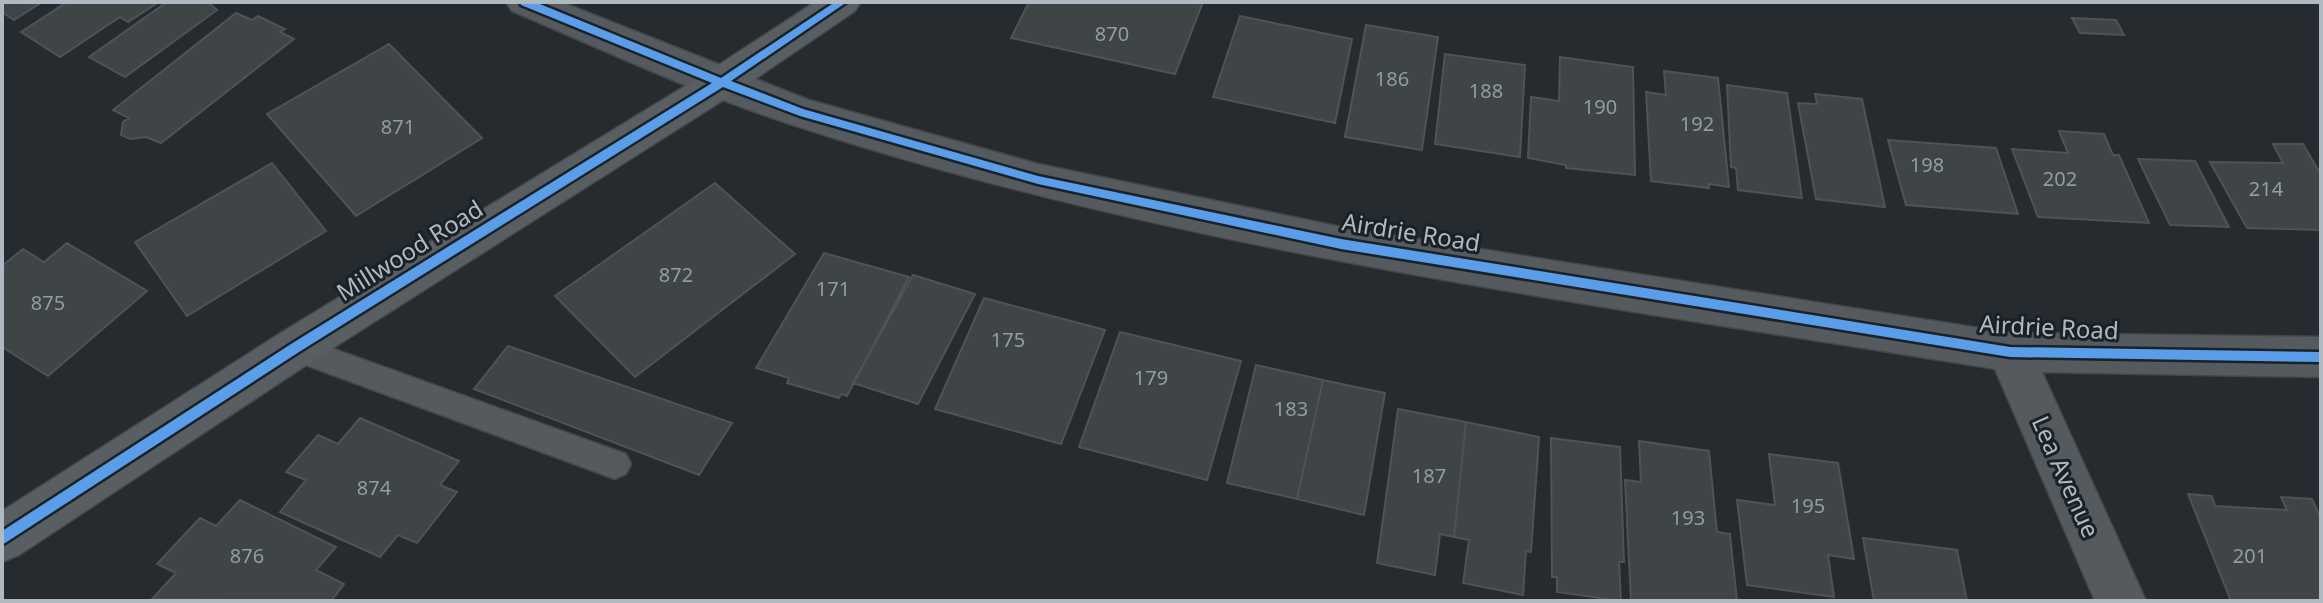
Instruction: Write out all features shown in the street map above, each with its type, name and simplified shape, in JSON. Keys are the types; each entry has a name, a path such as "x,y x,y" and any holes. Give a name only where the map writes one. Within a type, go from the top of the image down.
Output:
{"street":[{"name":"Airdrie Road","path":"525,2 800,112 1053,184 1341,244 2010,352 2321,357"},
{"name":"Millwood Road","path":"2,539 295,348 722,82 842,2"},
{"name":"Lea Avenue","path":"2010,352 2121,601"}],"lane":[{"path":"295,348 615,464"}],"building":[{"path":"2,2 42,2 14,20 2,12"},
{"path":"67,2 159,2 128,22 120,17 60,57 21,32"},
{"path":"167,2 208,2 217,10 125,77 89,57"},
{"path":"1029,2 1203,2 1175,74 1011,38"},
{"path":"236,13 252,20 258,16 285,29 280,32 294,39 161,143 146,137 130,139 121,135 123,122 129,118 113,110"},
{"path":"1240,16 1352,39 1335,123 1213,97"},
{"path":"2072,18 2116,20 2124,35 2080,33"},
{"path":"1366,25 1438,37 1422,150 1345,137"},
{"path":"389,44 482,138 356,216 267,114"},
{"path":"1445,54 1525,65 1520,157 1435,144"},
{"path":"1560,57 1633,67 1635,175 1566,168 1566,165 1528,158 1531,97 1559,101"},
{"path":"1664,71 1718,78 1729,187 1709,184 1709,188 1651,181 1646,92 1666,95"},
{"path":"1727,85 1787,93 1802,198 1738,190 1736,168 1731,167"},
{"path":"1815,94 1862,99 1885,207 1816,199 1798,103 1817,104"},
{"path":"2059,131 2104,134 2113,155 2119,155 2149,223 2038,217 2012,149 2068,153"},
{"path":"1888,140 1996,148 2018,214 1906,205"},
{"path":"2273,144 2303,144 2321,175 2321,230 2247,228 2210,162 2283,163"},
{"path":"2138,159 2195,161 2229,227 2170,225"},
{"path":"272,163 326,231 187,316 135,242"},
{"path":"715,183 795,254 635,377 555,296"},
{"path":"67,243 147,291 48,376 2,347 2,266 23,249 44,262"},
{"path":"824,253 909,277 847,396 841,394 839,398 787,383 789,378 756,368"},
{"path":"913,275 975,294 918,404 853,383"},
{"path":"984,298 1105,330 1061,444 935,409"},
{"path":"1120,332 1241,361 1207,480 1079,447"},
{"path":"508,346 732,423 699,475 474,389"},
{"path":"1256,365 1323,380 1297,499 1227,483"},
{"path":"1323,380 1385,393 1364,515 1297,499"},
{"path":"1398,409 1466,422 1454,537 1440,534 1435,575 1377,563"},
{"path":"360,418 459,461 440,485 457,492 417,543 398,535 380,557 280,512 306,480 286,472 318,435 338,444"},
{"path":"1466,422 1539,437 1531,552 1526,551 1523,595 1463,583 1469,540 1454,537"},
{"path":"1551,438 1620,447 1624,562 1619,562 1621,601 1557,592 1557,577 1552,577"},
{"path":"1639,441 1709,451 1717,532 1730,534 1737,601 1631,601 1625,480 1641,482"},
{"path":"1769,454 1838,463 1854,559 1828,555 1834,597 1747,585 1737,500 1775,505"},
{"path":"2188,494 2212,496 2215,506 2287,510 2281,497 2312,499 2321,519 2321,601 2231,601"},
{"path":"240,500 336,547 316,570 344,584 331,601 152,599 176,573 157,564 200,518 216,526"},
{"path":"1863,538 1957,550 1967,601 1874,601"}],"cycle path":[{"path":"525,2 671,63 800,112 1038,180 1341,244 2010,352 2321,357"},
{"path":"2,539 295,348 722,82 842,2"}]}
